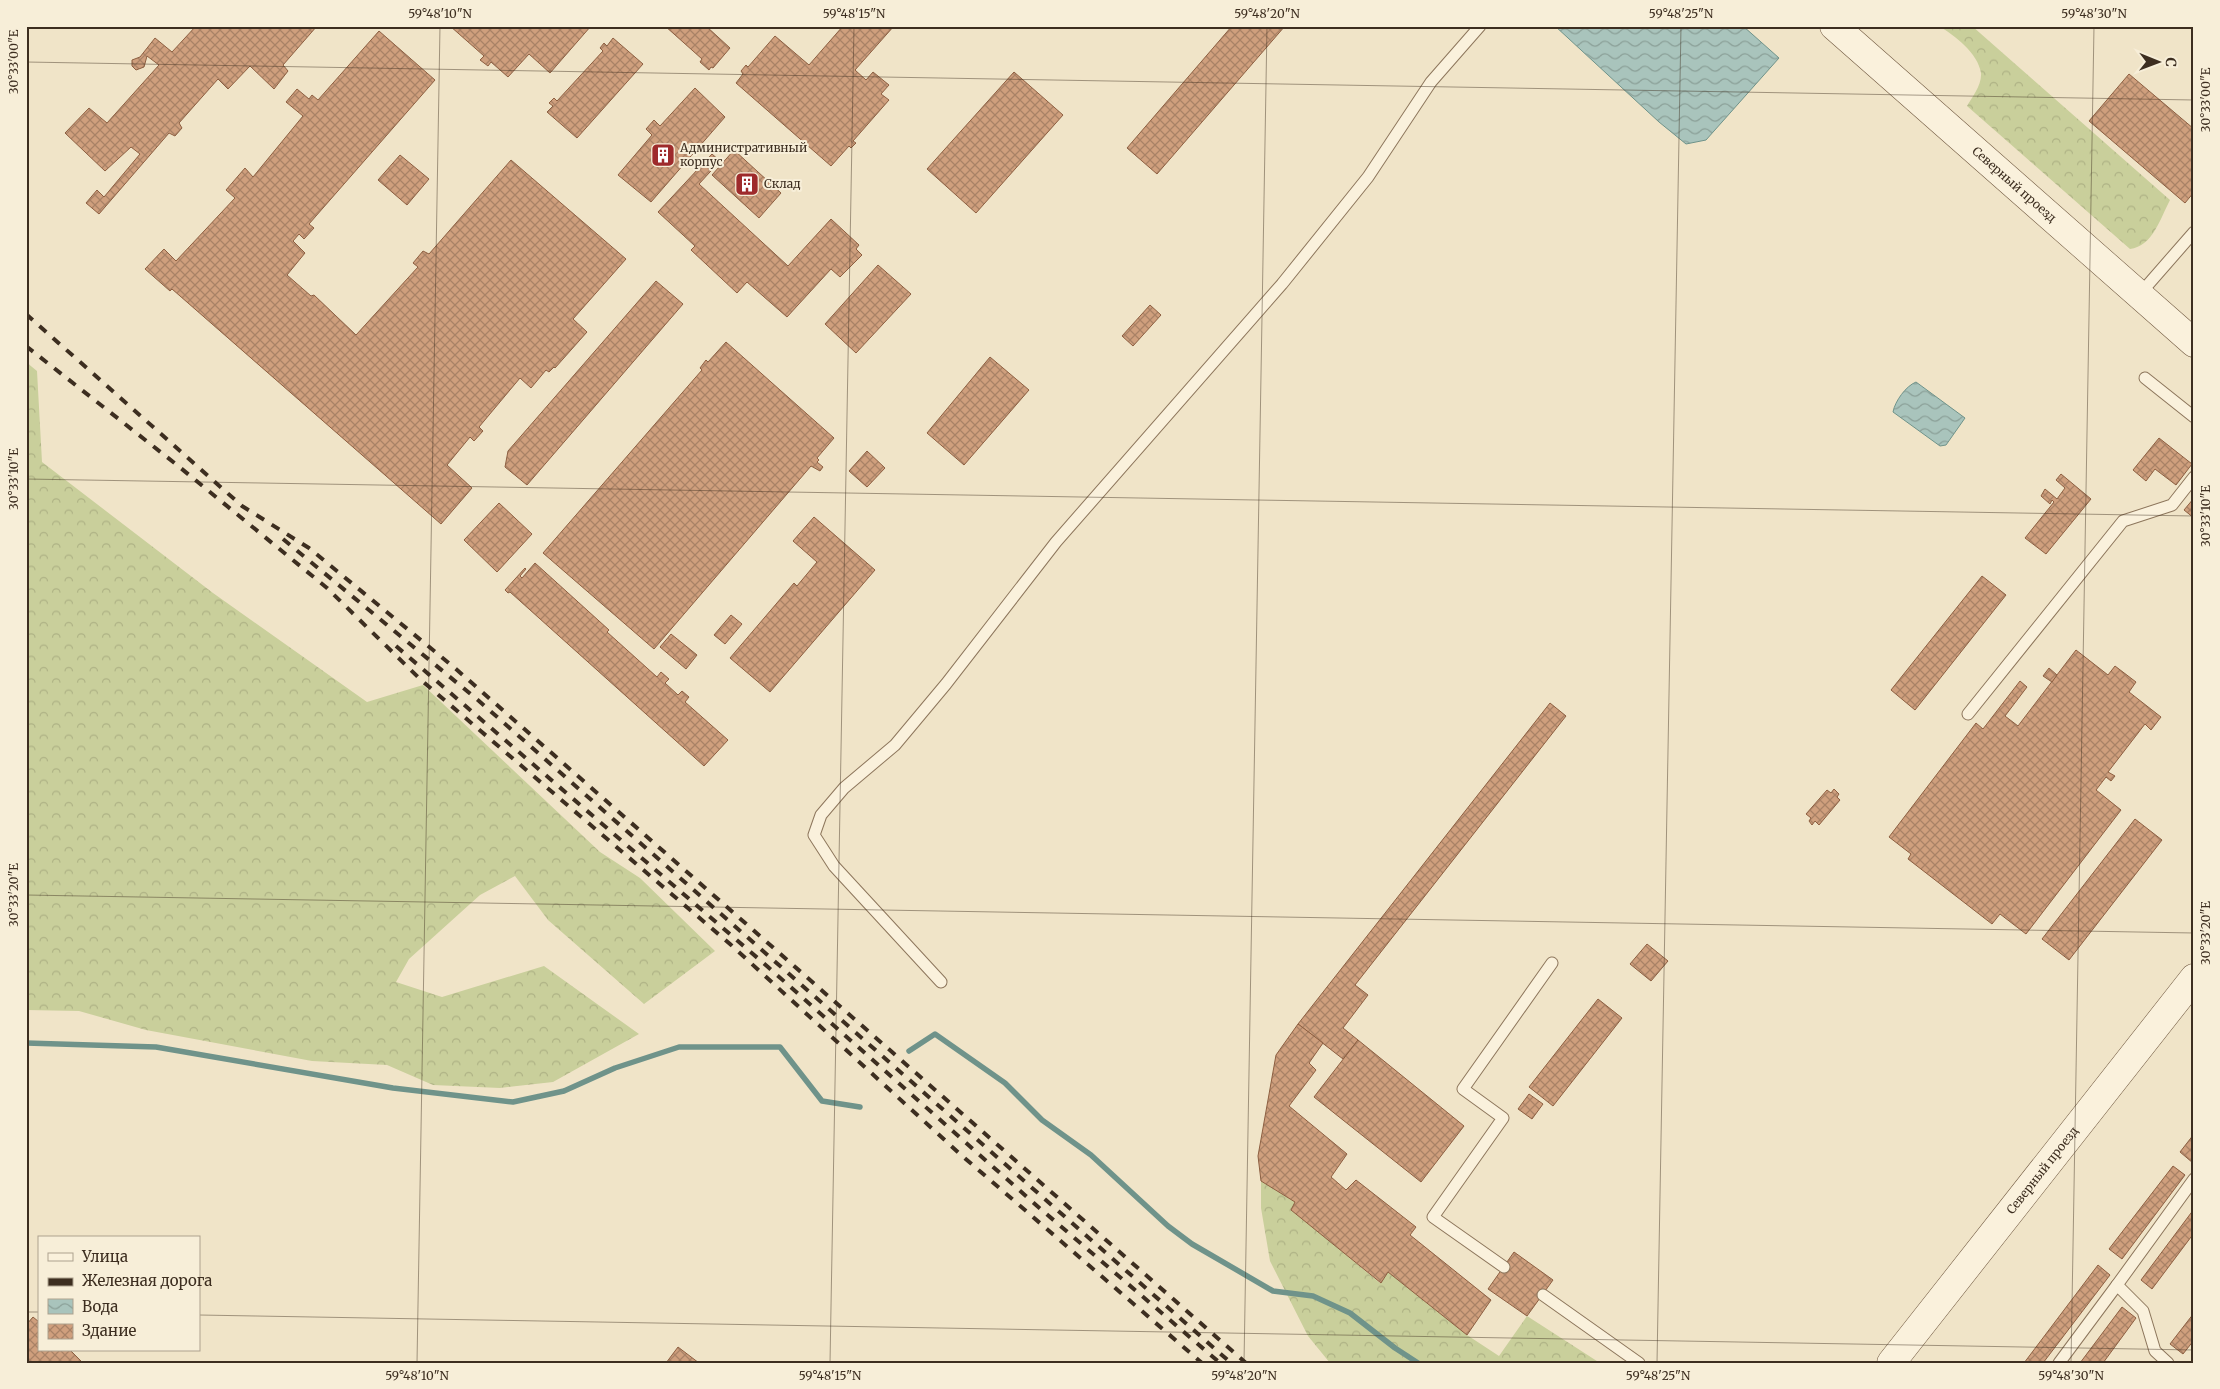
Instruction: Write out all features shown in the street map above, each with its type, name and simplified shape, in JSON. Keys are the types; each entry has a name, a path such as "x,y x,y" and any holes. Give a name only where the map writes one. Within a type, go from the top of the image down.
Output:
{"street":[{"name":"Северный проезд","path":"1834,26 2194,343"},
{"name":"Северный проезд","path":"1891,1363 2194,978"}],"lane":[{"path":"941,982 834,866 814,835 821,815 844,788 895,745 946,684 1056,542 1282,284 1368,177 1431,82 1480,26"},
{"path":"2139,295 2194,232"},
{"path":"2145,378 2194,418"},
{"path":"1968,714 2123,521 2172,505 2194,477"},
{"path":"1504,1267 1433,1217 1503,1118 1463,1089 1552,964"},
{"path":"2059,1363 2194,1179"},
{"path":"2117,1285 2143,1311 2154,1351 2168,1363"},
{"path":"1543,1295 1638,1363"}],"green space":[{"path":"1939,26 1972,26 2170,200 2155,230 2145,243 2130,249 1967,106 1980,82 1981,73 1979,66 1965,46"},
{"path":"26,362 37,371 42,462 213,593 367,702 423,685 600,852 640,878 715,951 644,1004 548,920 515,876 480,895 409,959 396,982 442,997 544,966 639,1034 553,1082 500,1088 433,1085 387,1065 312,1061 146,1030 79,1011 26,1010"},
{"path":"1261,1181 1295,1202 1292,1210 1380,1283 1388,1272 1467,1335 1499,1356 1527,1316 1600,1363 1330,1363 1308,1336 1270,1261 1261,1208"}],"water":[{"path":"1555,26 1743,26 1779,58 1706,140 1686,144 1659,122"},
{"path":"1916,382 1965,418 1946,445 1940,446 1893,412 1901,394"}],"building":[{"path":"196,26 317,26 283,65 288,71 274,89 250,66 228,89 218,79 179,123 182,128 175,136 169,133 99,214 86,203 97,190 104,197 140,154 131,147 105,171 65,133 89,108 107,123 159,65 147,56 144,67 136,70 132,66 132,60 140,57 155,38 172,52"},
{"path":"450,26 591,26 550,73 529,54 508,77 491,62 488,66 480,60 484,56"},
{"path":"665,26 706,26 730,48 713,68 711,67 709,70 700,62 702,59"},
{"path":"843,26 894,26 855,70 866,80 873,72 889,85 881,94 889,100 853,141 856,143 851,148 849,146 831,166 736,83 743,74 741,71 746,65 748,67 775,36 809,65"},
{"path":"1232,26 1285,26 1157,174 1127,148"},
{"path":"379,31 435,80 309,224 314,228 304,239 299,234 293,241 305,253 287,275 311,296 314,295 356,335 418,267 413,263 423,251 429,254 511,160 626,259 573,319 587,332 555,368 549,372 546,370 531,388 520,378 479,427 483,431 474,441 470,437 447,465 472,488 441,524 172,289 170,291 145,269 164,249 176,261 235,198 226,190 245,168 253,177 303,116 286,102 297,89 309,99 312,95 318,100"},
{"path":"613,38 643,64 577,138 547,112 553,106 549,103 554,98 557,101 603,51 600,48 604,43 607,46"},
{"path":"1014,72 1063,115 976,213 927,169"},
{"path":"2129,74 2194,129 2194,192 2185,203 2089,121"},
{"name":"Административный корпус","path":"695,88 725,117 651,202 618,175 652,135 646,129 654,120 660,126"},
{"name":"Склад","path":"734,150 781,193 759,218 712,175"},
{"path":"712,154 720,161 699,184 788,266 831,219 859,245 856,249 862,255 840,277 831,269 787,317 747,282 737,293 691,250 695,246 658,212"},
{"path":"400,155 429,179 407,205 378,180"},
{"path":"878,265 911,294 856,353 825,324"},
{"path":"656,281 683,304 527,485 505,467 508,451"},
{"path":"1150,305 1161,315 1133,346 1122,336"},
{"path":"726,342 834,438 817,458 819,460 817,462 823,467 820,471 811,466 654,649 543,553 702,370 700,368 706,360 708,362"},
{"path":"990,357 1029,390 964,465 927,433"},
{"path":"2159,438 2192,464 2176,485 2155,469 2146,481 2133,470"},
{"path":"867,451 885,468 867,487 849,471"},
{"path":"2061,474 2091,499 2046,554 2025,538 2054,502 2052,500 2050,504 2041,496 2045,489 2057,499 2065,488 2056,480"},
{"path":"2194,498 2194,518 2184,510"},
{"path":"499,503 532,534 497,572 464,540"},
{"path":"814,517 875,570 770,692 730,658 794,583 797,586 817,562 793,541"},
{"path":"535,563 609,630 607,632 657,677 661,672 669,679 665,683 678,695 682,691 689,697 685,702 728,740 704,766 510,592 508,593 505,590 525,568 520,576 522,578"},
{"path":"1982,576 2006,595 1915,710 1891,690"},
{"path":"731,615 742,624 725,644 714,635"},
{"path":"671,634 697,655 686,669 660,647"},
{"path":"2076,650 2108,675 2115,666 2136,682 2129,692 2161,717 2151,730 2145,724 2108,772 2115,776 2111,781 2106,777 2096,790 2121,810 2026,934 2000,914 1992,924 1908,859 1911,854 1889,837 1976,723 1983,729 2020,681 2027,687 2005,716 2018,726"},
{"path":"2049,668 2057,675 2052,682 2043,676"},
{"path":"1550,703 1566,716 1355,985 1368,995 1343,1028 1358,1040 1343,1059 1298,1024"},
{"path":"1834,789 1839,794 1837,797 1840,800 1819,825 1815,821 1812,825 1809,821 1811,818 1806,814 1827,790 1831,793"},
{"path":"2135,819 2162,840 2069,960 2042,939"},
{"path":"1647,944 1668,961 1651,981 1630,964"},
{"path":"1598,999 1622,1018 1553,1106 1529,1087"},
{"path":"1298,1024 1323,1043 1309,1063 1316,1070 1289,1106 1347,1154 1331,1177 1346,1190 1356,1180 1416,1227 1410,1235 1491,1300 1467,1335 1388,1272 1381,1283 1291,1210 1295,1202 1261,1181 1258,1156 1276,1055"},
{"path":"1358,1040 1464,1126 1421,1182 1314,1097"},
{"path":"1529,1094 1543,1104 1532,1119 1518,1109"},
{"path":"2194,1134 2194,1162 2193,1163 2180,1152"},
{"path":"2173,1166 2185,1175 2122,1259 2109,1249"},
{"path":"2194,1209 2194,1233 2152,1289 2141,1280"},
{"path":"1514,1252 1553,1280 1527,1316 1488,1289"},
{"path":"2098,1265 2110,1275 2043,1363 2024,1363"},
{"path":"2122,1307 2136,1318 2103,1363 2080,1363"},
{"path":"2194,1313 2194,1340 2183,1354 2170,1344"},
{"path":"33,1317 38,1321 38,1352 72,1352 83,1363 26,1363 26,1325"},
{"path":"678,1347 699,1363 666,1363"}],"waterway":[{"path":"909,1051 935,1034 1005,1083 1042,1120 1091,1155 1168,1226 1192,1244 1273,1291 1313,1296 1350,1313 1395,1348 1418,1363"},
{"path":"26,1043 156,1047 393,1088 513,1102 564,1091 615,1068 679,1047 780,1047 822,1101 860,1107"}],"railway":[{"path":"26,314 242,506 309,548 456,669 1246,1363"},
{"path":"26,346 177,465 327,588 421,680 730,944 960,1154 1202,1363"},
{"path":"283,539 479,701 1231,1363"},
{"path":"396,646 768,967 1036,1205 1220,1363"}],"place":[{"name":"Административный корпус","path":"663,155"},
{"name":"Склад","path":"747,184"}]}
